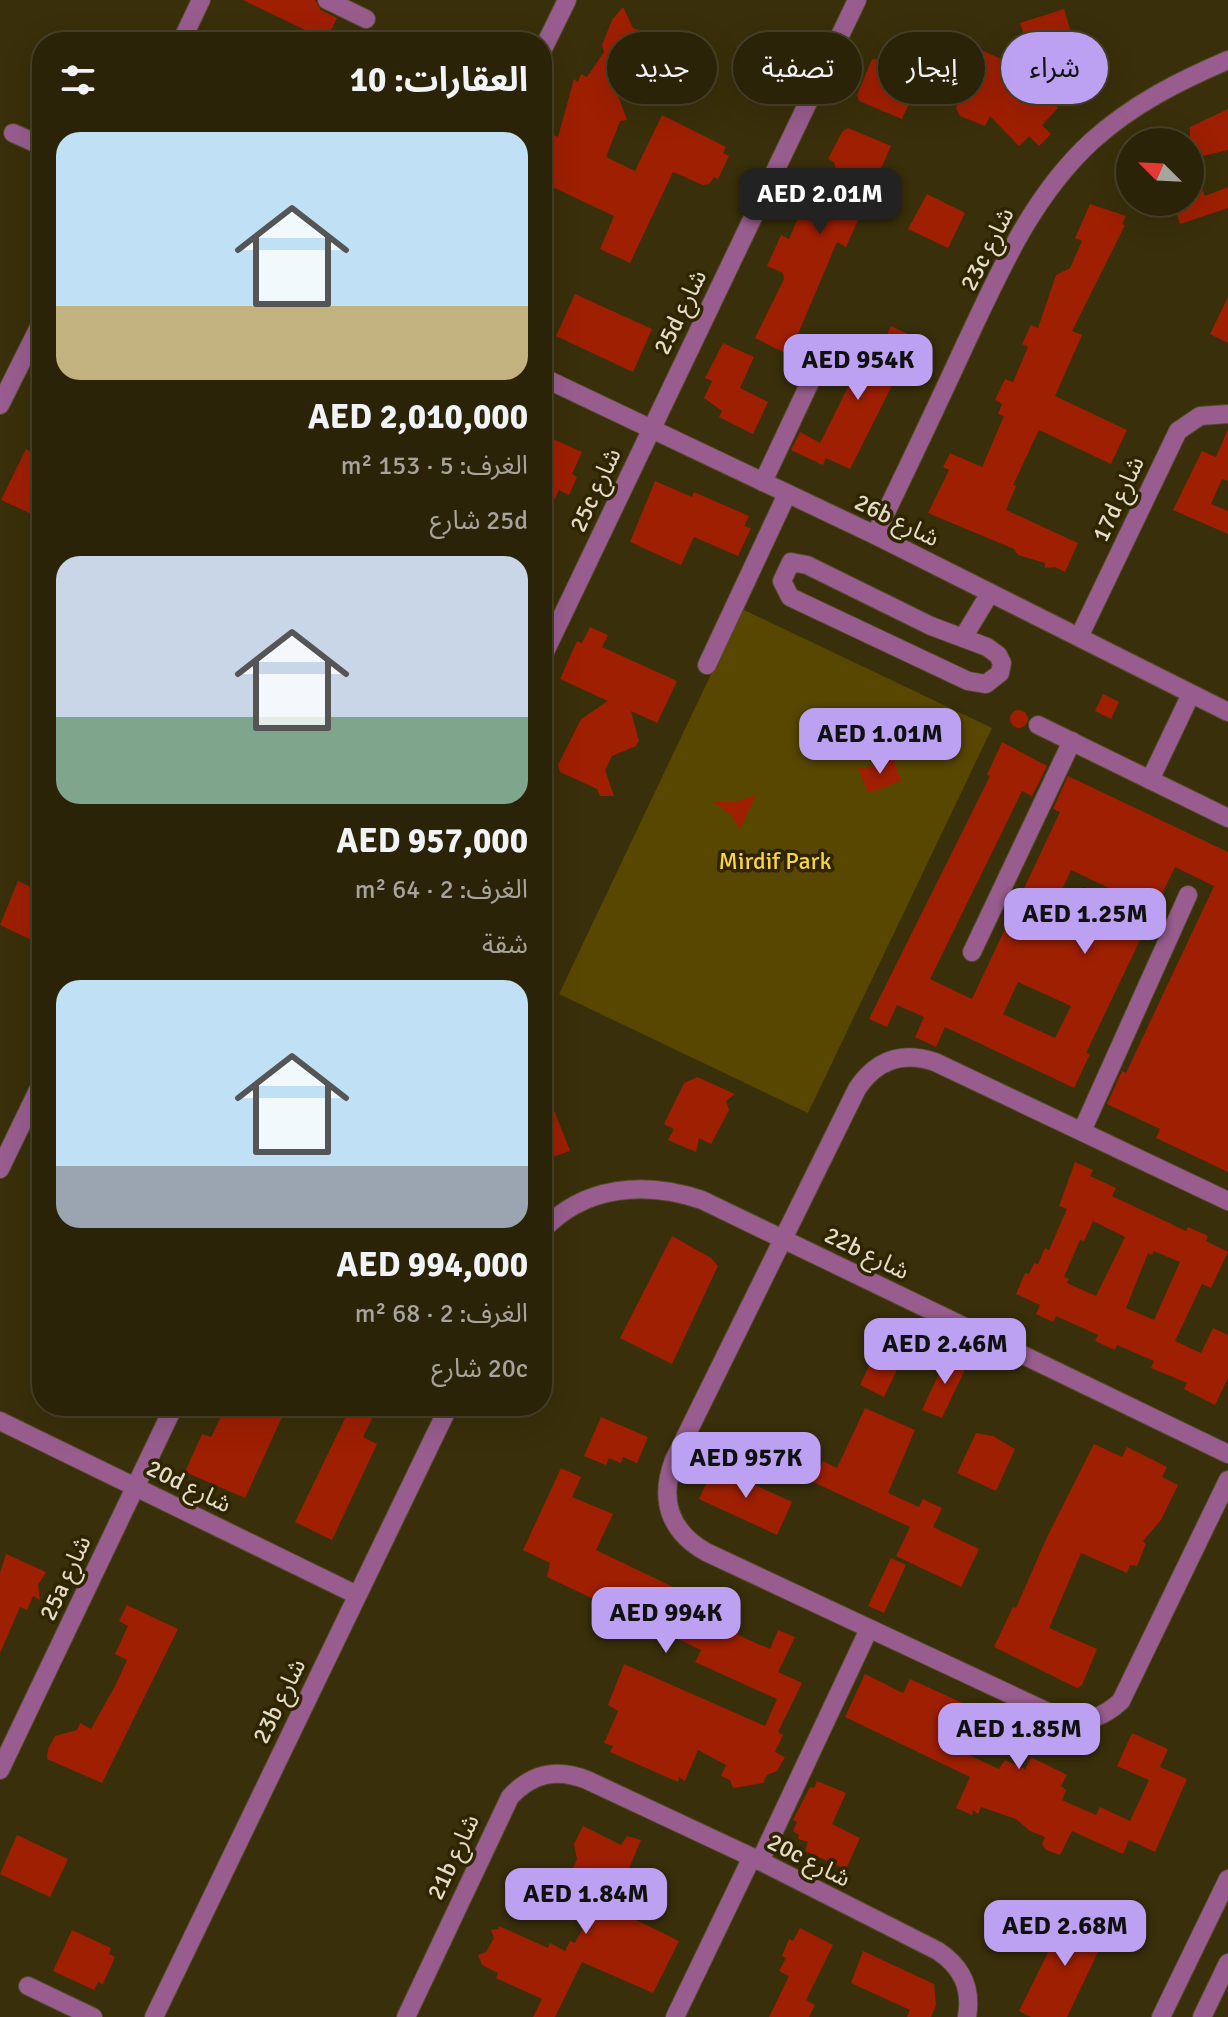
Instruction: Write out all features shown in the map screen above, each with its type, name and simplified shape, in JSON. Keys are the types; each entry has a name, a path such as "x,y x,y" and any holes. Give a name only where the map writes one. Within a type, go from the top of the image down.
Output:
{"street":[{"path":"186,32 201,0"},
{"path":"327,0 366,19"},
{"path":"551,32 567,0"},
{"name":"25d شارع","path":"651,429 857,0"},
{"name":"23c شارع","path":"875,535 1010,251 1046,193 1081,152 1118,119 1176,83 1228,60"},
{"path":"13,133 32,142"},
{"path":"0,405 32,341"},
{"path":"763,482 812,378"},
{"name":"26b شارع","path":"552,382 875,535 1228,712"},
{"name":"17d شارع","path":"1079,637 1178,431 1200,416 1228,414"},
{"name":"25c شارع","path":"552,637 651,429"},
{"path":"707,665 787,494"},
{"path":"791,562 799,562 931,626 964,636 998,655 1002,663 1000,673 994,680 986,684 968,681 917,659 790,597 782,581 791,562"},
{"path":"964,636 990,593"},
{"path":"1150,780 1191,694"},
{"path":"1038,725 1228,818"},
{"path":"972,952 1072,741"},
{"path":"1082,1131 1188,895"},
{"path":"1228,1201 935,1062 921,1057 890,1059 877,1066 857,1089 674,1460 666,1495 669,1513 690,1543 1065,1720 1095,1719 1110,1712 1129,1688 1228,1480"},
{"path":"0,1169 5,1146 32,1099"},
{"name":"22b شارع","path":"552,1223 568,1210 620,1190 661,1189 702,1200 1228,1454"},
{"name":"25a شارع","path":"0,1770 169,1416"},
{"name":"23b شارع","path":"160,2015 444,1416"},
{"name":"20d شارع","path":"0,1421 357,1595"},
{"path":"675,2017 869,1629"},
{"name":"21b شارع","path":"406,2017 510,1797 532,1779 545,1774 574,1775 587,1780"},
{"name":"20c شارع","path":"587,1780 756,1859 949,1958 965,1979 969,1992 967,2017"},
{"path":"1161,2017 1228,1879"},
{"path":"1202,2017 1228,1963"},
{"path":"28,1986 93,2017"}],"green space":[{"name":"Mirdif Park","path":"742,609 992,728 808,1113 559,994"}],"water":[{"path":"1083,887 1100,895 1087,923 1070,916"}],"building":[{"path":"243,0 315,0 321,10 337,18 330,32 309,32"},
{"path":"623,7 633,28 642,32 607,32"},
{"path":"1064,9 1071,32 1023,32 1020,23"},
{"path":"607,32 607,104 621,104 627,120 620,121 606,157 635,171 662,115 726,147 723,153 729,156 718,179 714,177 709,184 703,185 673,172 630,263 600,249 614,216 552,187 552,134 558,137 574,79 578,82 581,74 587,77 604,52 602,45"},
{"path":"985,52 1001,59 1001,104 1054,104 1058,108 1042,125 1051,134 1039,146 1029,136 1019,146 990,116 985,126 960,116 956,108 958,104 985,104"},
{"path":"872,59 878,59 878,104 909,104 902,119 862,102 862,83"},
{"path":"1228,109 1228,150 1204,156 1204,128 1190,127"},
{"path":"848,128 891,146 846,247 837,242 789,355 755,338 784,279 783,273 767,266 781,235 789,239 811,187 828,196 838,177 834,162 828,159 842,132"},
{"path":"1228,187 1228,208 1204,216 1204,194 1205,196"},
{"path":"927,194 965,213 948,248 908,229"},
{"path":"1090,204 1116,213 1116,216 1126,216 1122,224 1125,225 1072,331 1082,335 1055,396 1127,430 1111,464 1039,430 1013,485 1016,486 1006,510 1078,543 1065,572 1055,567 1045,568 1045,563 1018,555 1014,549 928,513 949,470 943,467 950,453 982,467 1004,416 998,414 1002,404 995,400 1005,379 1013,382 1028,347 1022,344 1031,325 1038,328 1056,275 1070,268 1082,241 1075,238"},
{"path":"1177,216 1204,216 1180,224"},
{"path":"575,294 652,329 633,372 556,336"},
{"path":"1228,297 1228,343 1210,334"},
{"path":"891,326 916,338 850,469 826,458 823,465 791,450 800,432 820,443 850,383 827,371 835,355 870,371"},
{"path":"723,343 754,357 740,388 768,402 753,434 719,417 722,411 704,398 712,381 705,378"},
{"path":"1228,429 1228,481 1222,479 1211,504 1228,511 1228,534 1173,510 1202,451 1216,457"},
{"path":"552,438 582,452 572,474 577,477 569,495 559,490 552,504"},
{"path":"26,449 32,453 32,514 1,500"},
{"path":"655,481 692,497 694,492 749,516 744,526 751,528 738,556 694,537 681,565 630,542"},
{"path":"590,627 608,635 602,647 677,681 657,723 631,711 639,741 636,746 612,756 605,770 614,796 600,796 597,789 560,772 558,765 581,719 608,701 560,679 577,641 582,643"},
{"path":"1103,694 1119,702 1111,719 1095,711"},
{"path":"1015,710 1023,710 1028,719 1026,726 1015,728 1010,723 1010,715"},
{"path":"1002,742 1047,766 1032,796 1022,791 930,979 972,999 1060,812 1053,809 1068,776 1228,852 1228,1172 1156,1138 1160,1129 1107,1104 1122,1071 1126,1073 1214,886 1175,867 1086,1053 1090,1054 1074,1088 945,1027 936,1047 915,1037 924,1017 897,1005 887,1027 869,1019 990,776 987,775","holes":["1071,870 1124,895 1102,939 1050,916","1018,982 1071,1006 1055,1038 1003,1014"]},
{"path":"893,757 901,781 868,793 858,768 877,766"},
{"path":"756,795 740,829 730,814 712,801 738,801"},
{"path":"18,881 32,887 32,940 0,925"},
{"path":"697,1077 735,1094 726,1101 729,1110 711,1144 699,1138 696,1152 668,1140 674,1129 664,1124 684,1083"},
{"path":"552,1105 570,1151 552,1157"},
{"path":"1075,1162 1093,1170 1090,1176 1116,1188 1112,1196 1186,1231 1188,1227 1208,1236 1206,1241 1228,1252 1211,1288 1202,1284 1175,1341 1201,1353 1213,1328 1228,1335 1228,1378 1215,1405 1184,1389 1187,1383 1151,1368 1154,1361 1117,1345 1115,1350 1095,1341 1098,1335 1056,1316 1053,1322 1036,1314 1040,1305 1016,1294 1025,1273 1029,1274 1034,1263 1038,1264 1045,1248 1049,1250 1067,1209 1059,1206","holes":["1093,1221 1125,1237 1096,1296 1067,1283 1069,1279 1064,1277 1080,1240 1084,1241","1154,1251 1180,1262 1154,1320 1126,1308 1148,1253 1152,1255"]},
{"path":"672,1236 711,1258 718,1266 672,1364 620,1338"},
{"path":"889,1324 913,1336 884,1397 860,1385"},
{"path":"948,1354 968,1363 942,1418 922,1410"},
{"path":"865,1408 915,1430 888,1493 919,1507 923,1499 942,1508 933,1527 979,1549 961,1587 896,1556 910,1527 813,1482 823,1461 837,1468"},
{"path":"221,1416 282,1416 245,1498 185,1472 202,1434 211,1437"},
{"path":"346,1416 373,1416 363,1437 377,1444 332,1540 295,1522"},
{"path":"601,1417 648,1437 637,1463 623,1457 621,1463 609,1458 606,1465 584,1456"},
{"path":"976,1433 993,1436 1015,1449 996,1491 957,1473"},
{"path":"1094,1444 1122,1457 1127,1447 1167,1467 1162,1477 1178,1485 1161,1520 1143,1541 1146,1544 1137,1566 1130,1565 1127,1573 1081,1553 1049,1628 1097,1649 1082,1685 1077,1688 994,1647 1013,1607 1016,1608 1047,1537"},
{"path":"714,1466 792,1502 777,1535 699,1499"},
{"path":"561,1468 581,1477 572,1497 613,1514 596,1550 694,1597 688,1610 770,1649 778,1630 795,1637 778,1672 802,1683 778,1732 783,1735 775,1752 785,1757 777,1771 767,1775 763,1783 733,1788 730,1780 721,1776 726,1765 698,1750 685,1781 679,1777 678,1782 610,1752 613,1746 604,1743 618,1711 608,1705 624,1664 765,1726 777,1699 695,1662 701,1650 547,1577 550,1563 523,1550"},
{"path":"6,1554 46,1572 38,1585 40,1600 33,1596 27,1610 20,1607 0,1653 0,1573"},
{"path":"891,1558 906,1565 884,1613 868,1606"},
{"path":"127,1605 178,1629 102,1783 47,1759 48,1749 55,1736 77,1730 80,1723 91,1729 115,1686 127,1660 115,1654 128,1626 119,1621"},
{"path":"865,1674 903,1693 910,1679 965,1704 956,1721 971,1728 960,1751 999,1769 1005,1760 1025,1769 1031,1757 1067,1775 1061,1786 1066,1790 1062,1800 1096,1815 1100,1807 1130,1821 1149,1780 1117,1766 1132,1733 1168,1749 1160,1767 1187,1779 1155,1852 1129,1840 1123,1854 1072,1831 1060,1855 1046,1850 1042,1844 1045,1837 1030,1831 1016,1819 981,1807 978,1814 973,1810 972,1815 956,1808 970,1777 845,1717"},
{"path":"817,1781 846,1793 832,1824 860,1838 846,1869 805,1851 808,1842 798,1839 799,1835 793,1831 797,1822 793,1820 810,1787 814,1788"},
{"path":"583,1826 621,1845 627,1836 641,1840 612,1908 679,1941 653,1993 582,1962 555,2017 533,2017 542,1999 496,1978 498,1973 482,1965 478,1955 486,1952 494,1938 491,1930 499,1926 548,1948 550,1943 565,1951 570,1941 575,1943 604,1888 571,1872 577,1859 574,1844"},
{"path":"17,1835 68,1859 50,1897 0,1874"},
{"path":"1068,1912 1082,1919 1084,1915 1108,1931 1067,2017 1031,2017 1019,2011"},
{"path":"800,1928 833,1945 806,2000 815,2005 809,2017 769,2017 789,1976 779,1971 786,1958 782,1956 789,1939 793,1941"},
{"path":"72,1930 111,1948 109,1954 115,1957 103,1984 98,1982 94,1990 53,1971"},
{"path":"863,1951 934,1984 936,2005 931,2017 907,2017 910,2010 851,1983"}]}
